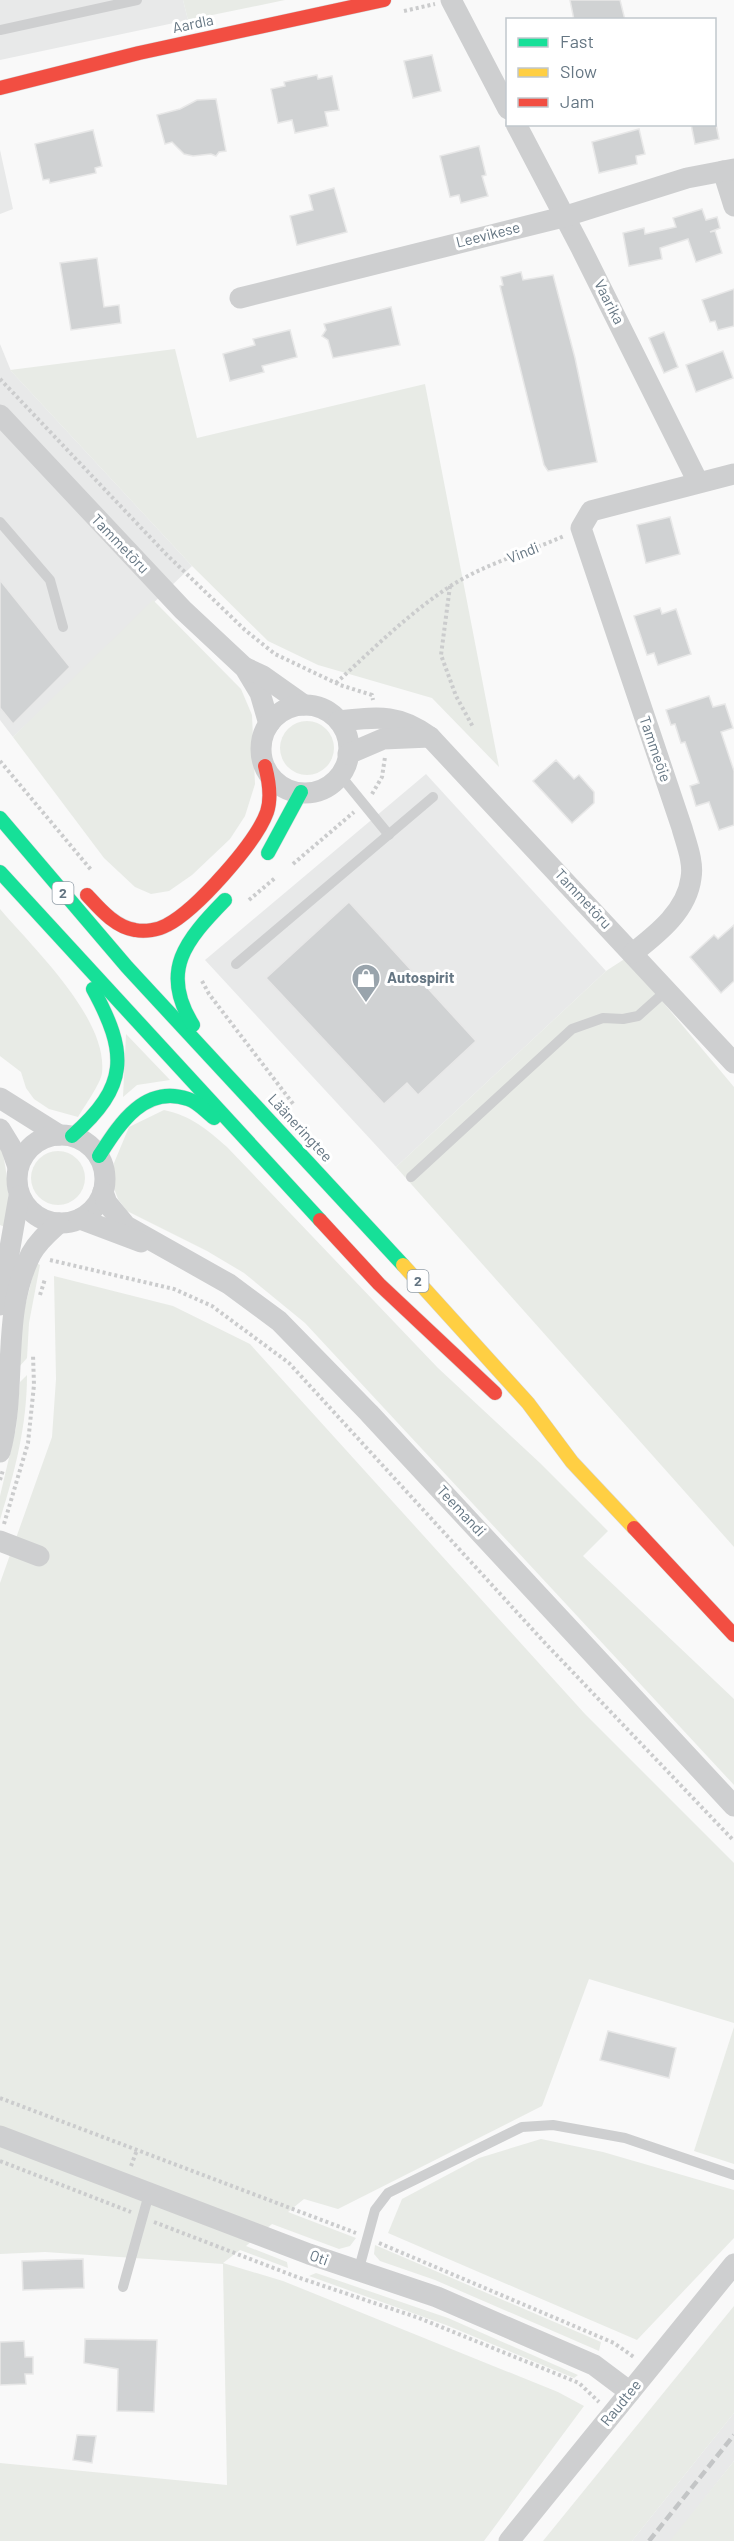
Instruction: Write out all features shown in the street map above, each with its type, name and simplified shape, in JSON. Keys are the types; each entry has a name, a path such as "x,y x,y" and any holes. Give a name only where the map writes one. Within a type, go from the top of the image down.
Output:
{"main road":[{"name":"Aardla","path":"3,86 138,53 384,0"},
{"path":"0,810 120,925 136,930 154,930 169,925 185,912 257,832 267,812 271,788 265,766"},
{"path":"258,865 278,838 301,792"},
{"name":"Lääneringtee","path":"0,818 120,959 258,1106 528,1403 572,1462 734,1635"},
{"name":"2","path":"0,872 379,1284 502,1400"},
{"path":"236,888 186,943 176,966 175,984 187,1017 258,1106"},
{"path":"36,913 58,946 84,975 99,999 114,1026 118,1050 115,1084 104,1107 65,1135"},
{"path":"99,1156 118,1124 136,1106 153,1099 176,1096 190,1100 254,1148"},
{"name":"Lääneringtee","path":"520,1416 572,1462"}],"street":[{"path":"451,0 506,107"},
{"name":"Vaarika","path":"517,126 698,482"},
{"path":"728,170 734,206"},
{"name":"Leevikese","path":"240,298 563,217 687,178 728,170"},
{"name":"Tammetõru","path":"0,415 183,610 245,668 260,693 269,724"},
{"path":"581,528 591,511 734,474"},
{"name":"Tammeõie","path":"581,528 678,816 691,864 690,885 680,906 667,924 633,953"},
{"name":"Tammetõru","path":"245,668 263,676 304,705"},
{"path":"304,705 324,710 339,722 346,733 348,754 340,775 329,785 316,791 301,792 279,784 265,766 261,752 263,737 269,724 279,713 304,705"},
{"name":"Tammetõru","path":"339,722 379,717 401,720 430,737 667,990 730,1051"},
{"path":"348,754 384,739 430,737"},
{"path":"0,1098 65,1135 92,1147 99,1156"},
{"path":"0,1129 11,1147 18,1167"},
{"path":"0,1305 19,1196 16,1181 18,1167 23,1154 33,1144 45,1137 65,1135"},
{"name":"Teemandi","path":"99,1156 104,1167 103,1192 106,1203 117,1217 162,1247 229,1284 279,1321 385,1430 734,1806"},
{"path":"19,1196 38,1218 59,1223 80,1219 90,1213 103,1192"},
{"name":"Teemandi","path":"80,1219 111,1233 162,1247"},
{"path":"0,1452 8,1418 11,1327 20,1280 32,1252 59,1223"},
{"path":"0,1541 39,1556"},
{"name":"Oti","path":"0,2136 358,2272 437,2297 594,2365 630,2392"},
{"name":"Raudtee","path":"508,2541 734,2264"}],"lane":[{"path":"0,30 137,0"},
{"path":"0,522 50,580 63,627"},
{"path":"340,775 388,835"},
{"path":"236,964 433,797"},
{"path":"411,1177 572,1029 603,1018 638,1016 667,990"},
{"path":"358,2272 375,2210 388,2193 522,2127 553,2125 625,2138 734,2175"},
{"path":"123,2287 149,2194"}],"path":[{"path":"0,379 220,609 274,654 336,683 372,695 379,717"},
{"name":"Vindi","path":"336,683 399,625 450,586 480,570 581,528"},
{"path":"450,586 441,655 456,696 473,727"},
{"path":"242,906 363,804 376,789 386,767 384,739"},
{"path":"0,761 97,878"},
{"path":"32,1252 43,1259 174,1289 212,1306 289,1363 545,1643 734,1841"},
{"path":"0,2098 368,2238 614,2343 650,2368"},
{"path":"0,2161 297,2277 419,2318 579,2383 612,2415"}],"shaded area":[{"path":"0,0 183,0 188,20 0,60"},
{"path":"183,0 285,0 188,20"},
{"path":"0,150 13,209 0,214"},
{"path":"0,344 11,371 192,566 13,737 0,720"},
{"path":"175,349 197,438 425,384 499,767 432,698 318,665 268,641 192,566 10,370"},
{"path":"153,600 241,689 252,715 255,784 245,816 230,839 192,875 169,891 151,894 135,887 104,858 13,737"},
{"path":"307,721 317,723 326,729 332,738 334,748 332,758 326,767 317,773 307,775 297,773 288,767 282,758 280,748 282,738 288,729 297,723"},
{"path":"426,774 606,971 396,1167 205,960"},
{"path":"0,909 66,985 93,1030 101,1052 102,1073 96,1089 78,1117 49,1109 34,1099 26,1088 21,1072 0,1056"},
{"path":"626,958 734,1087 734,1547 396,1167 606,971"},
{"path":"126,1034 170,1080 137,1085 123,1097"},
{"path":"164,1110 198,1124 227,1147 438,1368 540,1463 608,1531 583,1556 734,1699 734,1785 305,1323 244,1273 207,1251 127,1211 118,1199 112,1183 114,1163 129,1127"},
{"path":"0,1142 8,1185 7,1228 0,1225"},
{"path":"53,1151 63,1151 73,1155 81,1163 85,1178 81,1193 73,1201 63,1205 53,1205 43,1201 35,1193 31,1183 31,1173 35,1163 43,1155"},
{"path":"36,1263 40,1265 29,1323 27,1358 18,1368 21,1322"},
{"path":"54,1276 173,1306 250,1344 585,1714 734,1863 734,2023 589,1979 542,2106 338,2209 304,2199 288,2212 356,2238 350,2246 339,2249 272,2224 246,2246 287,2262 288,2268 240,2250 223,2263 283,2281 558,2392 584,2406 484,2541 0,2541 0,2463 227,2485 223,2264 45,2252 0,2254 0,1583 52,1437 56,1379"},
{"path":"27,1375 25,1412 19,1448 0,1520 0,1496 16,1428 20,1382"},
{"path":"734,2027 734,2164 694,2151"},
{"path":"541,2139 603,2152 734,2190 734,2238 637,2340 388,2233 402,2199 479,2158"},
{"path":"375,2245 601,2342 599,2351 435,2280 380,2261 374,2254"},
{"path":"316,2273 448,2318 578,2375 574,2378 446,2325 309,2276"},
{"path":"734,2306 734,2413 632,2541 543,2541"},
{"path":"734,2413 734,2461 671,2541 632,2541"},
{"path":"734,2461 734,2541 670,2541"}],"building":[{"path":"570,0 620,0 624,18 574,18"},
{"path":"432,55 441,91 413,98 404,61"},
{"path":"317,75 318,79 332,76 339,110 325,112 328,126 295,133 292,120 278,123 271,89 285,86 284,82"},
{"path":"216,99 226,151 219,152 216,156 211,154 193,156 184,154 172,142 165,144 157,115 180,109 197,100"},
{"path":"716,124 719,139 695,144 691,126 716,126"},
{"path":"639,129 645,154 636,156 637,164 599,173 592,142"},
{"path":"93,130 102,166 95,168 96,173 50,183 49,179 43,180 35,144"},
{"path":"479,146 486,175 482,176 488,196 461,203 459,195 450,197 440,156"},
{"path":"334,188 347,232 297,245 290,216 313,210 309,195"},
{"path":"702,209 706,220 717,217 720,228 710,232 715,231 722,253 696,262 688,239 660,248 662,259 629,266 623,233 644,228 645,234 676,227 673,218"},
{"path":"97,258 104,307 119,305 121,323 71,330 60,263"},
{"path":"521,272 523,280 553,275 575,358 597,462 548,471 544,465 500,286 503,285 501,277"},
{"path":"734,289 734,326 718,330 715,321 710,322 702,300"},
{"path":"391,307 400,345 333,358 328,340 322,336 326,330 324,324"},
{"path":"290,330 297,357 262,366 264,372 230,381 223,354 255,345 253,339"},
{"path":"664,332 678,367 664,373 649,338"},
{"path":"723,351 733,378 696,392 686,365"},
{"path":"670,517 680,554 646,563 637,525"},
{"path":"0,580 70,667 13,724 0,708"},
{"path":"660,608 662,614 676,609 691,654 658,665 654,653 647,655 634,616"},
{"path":"709,696 713,707 725,704 733,728 721,732 734,771 734,825 719,830 709,802 696,806 690,786 699,783 685,742 681,743 675,724 671,725 666,710"},
{"path":"556,760 574,779 579,775 594,792 594,803 572,823 533,781"},
{"name":"Autospirit","path":"349,902 476,1041 418,1095 407,1083 384,1104 266,978"},
{"path":"734,925 734,981 721,993 690,957 714,935 718,939"},
{"path":"608,2031 676,2048 669,2078 600,2060"},
{"path":"83,2259 84,2288 23,2290 22,2261"},
{"path":"85,2339 157,2340 154,2412 117,2411 118,2369 84,2363"},
{"path":"24,2341 25,2357 33,2357 33,2374 25,2374 26,2384 0,2385 0,2342"},
{"path":"77,2435 96,2436 92,2463 73,2460"}],"railway":[{"path":"649,2541 734,2435"}],"traffic: fast":[{"path":"268,853 301,792"},
{"path":"0,818 127,967 403,1265"},
{"path":"0,872 320,1220"},
{"path":"193,1025 183,1006 178,988 178,972 189,943 225,900"},
{"path":"72,1136 91,1118 104,1101 113,1084 117,1068 117,1050 112,1032 93,989"},
{"path":"99,1156 124,1120 134,1110 158,1097 172,1096 192,1100 214,1118"}],"traffic: slow":[{"path":"403,1265 528,1403 572,1462 634,1528"}],"traffic: jam":[{"path":"0,88 139,53 384,0"},
{"path":"87,895 114,921 135,930 147,931 160,928 179,917 224,874 261,825 267,812 270,795 265,766"},
{"path":"320,1220 379,1284 495,1393"},
{"path":"634,1528 734,1635"}],"place":[{"name":"Autospirit","path":"366,1004"}]}
